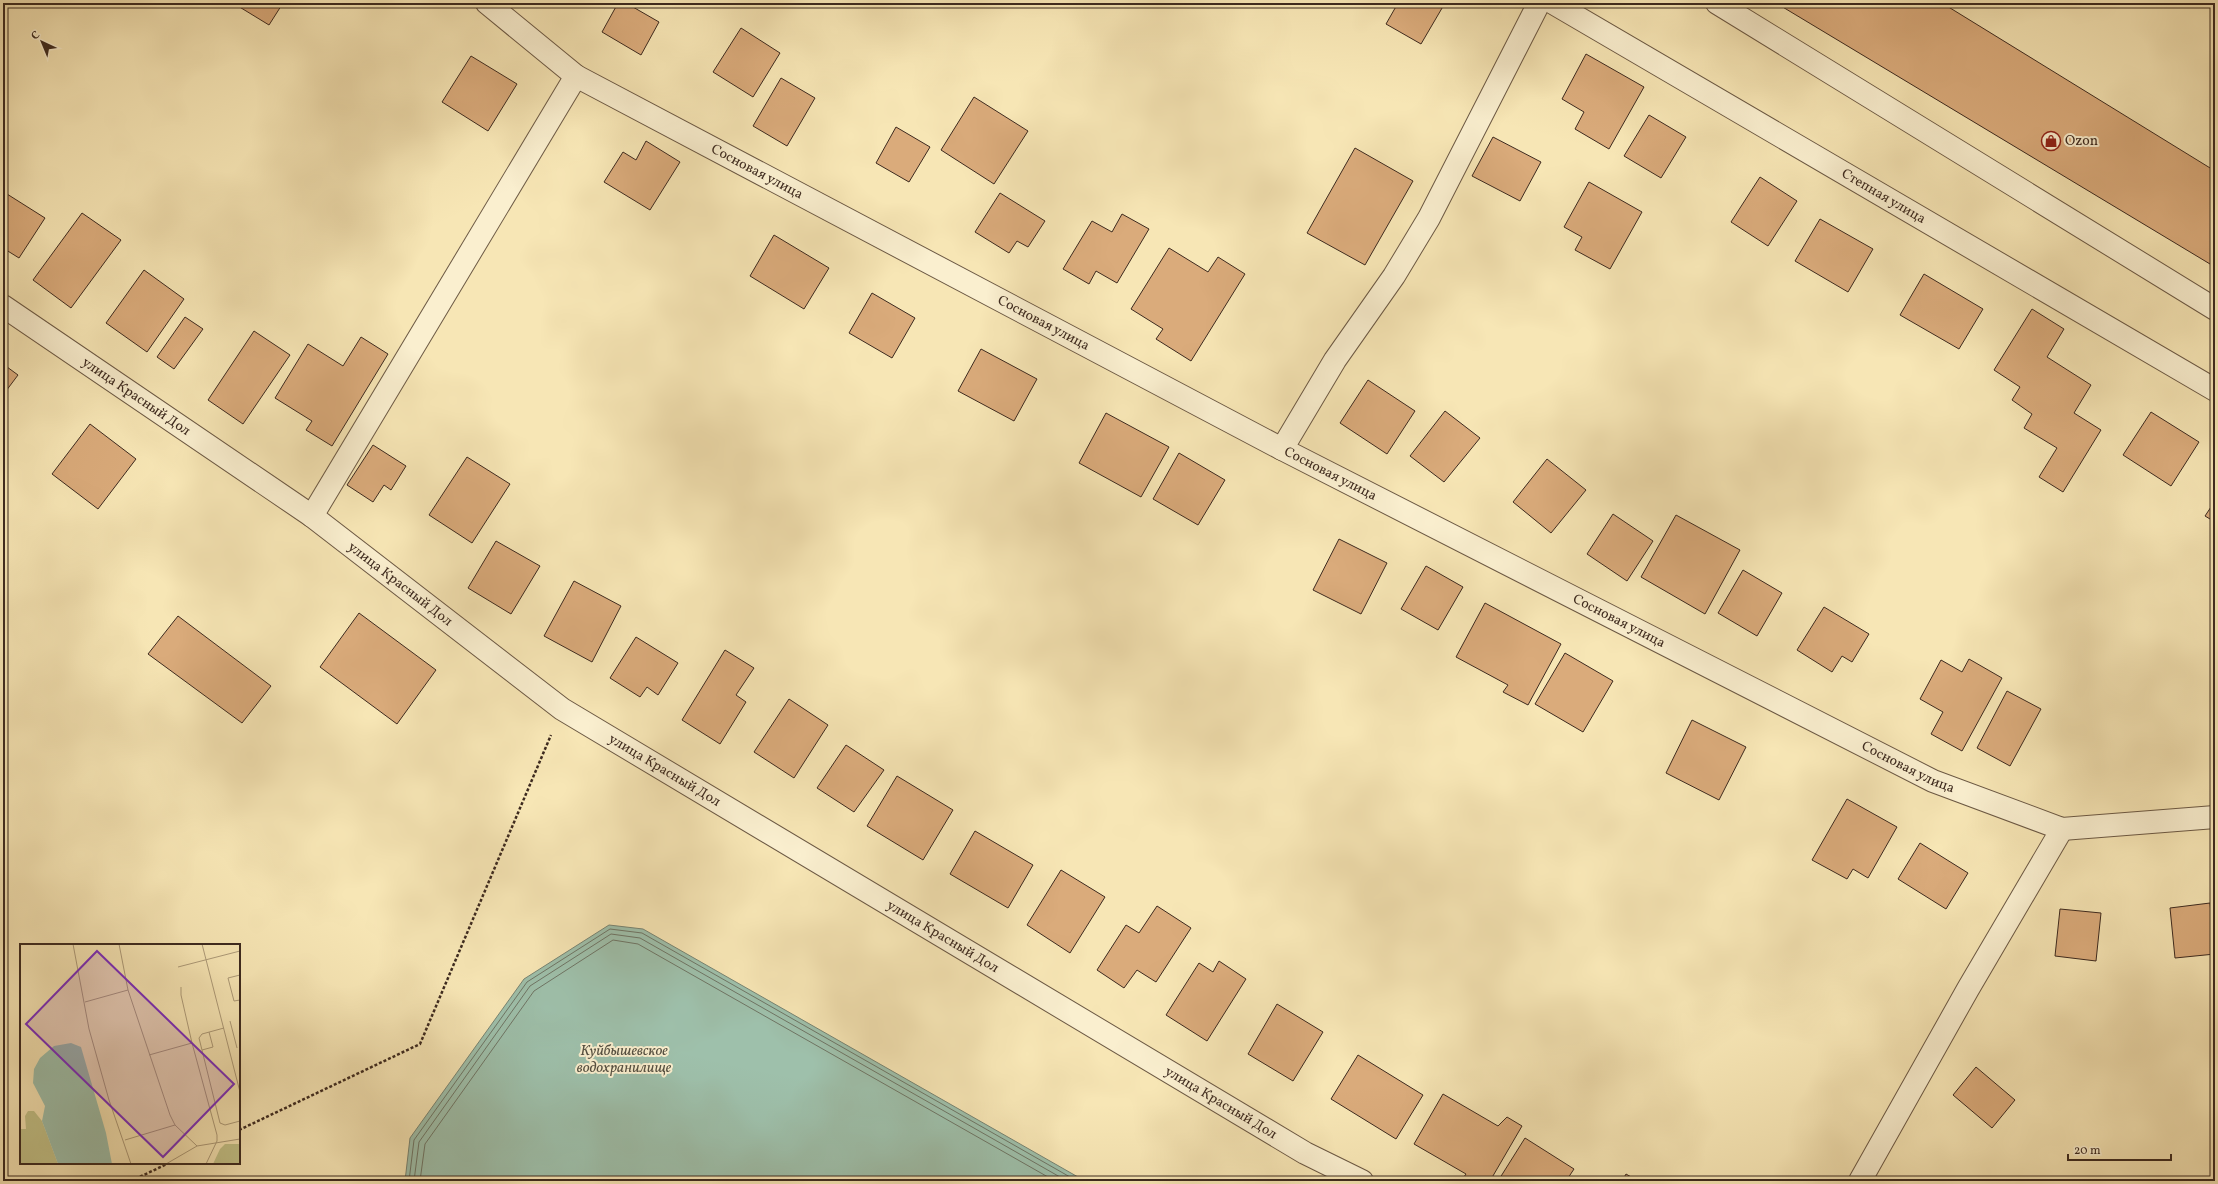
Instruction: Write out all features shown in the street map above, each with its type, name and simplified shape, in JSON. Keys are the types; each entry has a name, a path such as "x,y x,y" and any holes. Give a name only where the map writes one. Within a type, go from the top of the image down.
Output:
{"street":[{"name":"Сосновая улица","path":"487,3 576,76 1282,449 1933,781 2062,829 2215,817"},
{"path":"1282,449 1335,360 1394,276 1429,218 1539,3"},
{"name":"Степная улица","path":"1552,3 2215,390"},
{"path":"1717,3 2215,309"},
{"path":"312,516 576,76"},
{"name":"улица Красный Дол","path":"3,306 312,516 562,709 1305,1153 1362,1181"},
{"path":"1860,1181 1968,989 2062,829"}],"path":[{"path":"240,1130 420,1044 562,709"},
{"path":"131,1181 167,1164"}],"water":[{"name":"Куйбышевское водохранилище","path":"609,925 643,929 1085,1181 405,1181 410,1138 524,979"}],"building":[{"path":"233,3 283,3 269,25"},
{"path":"618,3 626,3 659,22 641,55 602,32"},
{"path":"1398,3 1445,3 1421,44 1386,24"},
{"path":"1776,3 1942,3 2215,171 2215,267"},
{"path":"741,28 780,53 753,97 713,72"},
{"path":"1586,54 1644,87 1609,149 1575,129 1584,112 1562,99"},
{"path":"471,56 517,84 488,131 442,102"},
{"path":"781,78 815,98 787,146 753,126"},
{"path":"974,97 1028,131 994,184 941,150"},
{"path":"1649,115 1686,137 1661,178 1624,156"},
{"path":"896,127 930,147 909,182 876,163"},
{"path":"1493,137 1541,162 1520,201 1472,176"},
{"path":"646,141 680,162 650,210 604,182 623,152 636,160"},
{"path":"1355,148 1413,181 1365,265 1307,233"},
{"path":"1760,177 1797,201 1768,246 1731,222"},
{"path":"1589,182 1642,212 1610,269 1575,250 1582,237 1564,227"},
{"path":"1000,193 1045,221 1028,247 1017,241 1009,253 975,232"},
{"path":"7,194 45,218 19,258 3,248 3,201"},
{"path":"82,213 121,240 71,308 33,280"},
{"path":"1122,214 1149,229 1117,283 1096,271 1089,284 1063,269 1092,221 1112,232"},
{"path":"1820,219 1873,249 1848,292 1795,261"},
{"path":"774,235 829,268 804,309 750,276"},
{"path":"1169,248 1208,272 1218,257 1245,274 1191,361 1156,339 1163,329 1131,309"},
{"path":"144,270 184,299 147,352 106,323"},
{"path":"1924,274 1983,309 1959,349 1900,315"},
{"path":"872,293 915,318 892,358 849,333"},
{"path":"2032,309 2064,329 2047,357 2091,385 2074,413 2101,430 2063,492 2039,477 2057,448 2024,428 2032,414 2012,400 2020,387 1994,370"},
{"path":"185,317 203,329 174,369 157,357"},
{"path":"254,331 290,355 243,424 208,400"},
{"path":"361,337 388,354 332,446 306,430 312,421 275,398 308,344 343,366"},
{"path":"981,349 1037,379 1014,421 958,391"},
{"path":"3,364 18,375 3,395"},
{"path":"1368,380 1415,411 1387,454 1340,423"},
{"path":"1445,411 1480,438 1444,482 1410,456"},
{"path":"2151,412 2199,442 2171,486 2123,455"},
{"path":"1106,413 1169,447 1141,497 1079,463"},
{"path":"90,424 136,459 98,509 52,474"},
{"path":"373,445 406,466 391,490 384,485 373,502 347,485"},
{"path":"1179,453 1225,480 1198,525 1153,499"},
{"path":"467,457 510,484 472,543 429,515"},
{"path":"1547,459 1586,490 1551,533 1513,502"},
{"path":"2215,501 2215,522 2205,516"},
{"path":"1613,514 1653,541 1627,581 1587,554"},
{"path":"1676,515 1740,550 1705,614 1641,577"},
{"path":"1339,539 1387,563 1361,614 1313,590"},
{"path":"496,541 540,566 511,614 468,588"},
{"path":"1426,566 1463,587 1438,630 1401,609"},
{"path":"1743,570 1782,593 1757,636 1718,613"},
{"path":"574,581 621,606 592,662 544,636"},
{"path":"1485,603 1561,644 1528,705 1503,692 1508,685 1456,657"},
{"path":"1824,607 1869,634 1852,662 1842,656 1832,672 1797,650"},
{"path":"359,613 436,670 397,724 320,667"},
{"path":"178,616 271,686 242,723 148,654"},
{"path":"636,637 678,663 658,695 647,687 640,697 610,678"},
{"path":"725,650 754,668 736,695 746,702 720,744 682,720"},
{"path":"1565,653 1613,681 1583,732 1535,704"},
{"path":"1969,659 2002,678 1962,751 1931,734 1943,712 1920,699 1941,660 1962,672"},
{"path":"2007,691 2041,709 2010,766 1977,748"},
{"path":"789,699 828,725 794,778 754,752"},
{"path":"1692,720 1746,747 1719,800 1666,773"},
{"path":"846,745 884,770 854,812 817,788"},
{"path":"897,776 953,810 923,860 867,826"},
{"path":"1847,799 1897,827 1868,878 1853,869 1847,879 1812,860"},
{"path":"975,831 1033,865 1008,908 950,874"},
{"path":"1920,843 1968,873 1946,909 1898,879"},
{"path":"1061,870 1105,897 1070,953 1027,925"},
{"path":"2210,903 2215,954 2175,958 2170,908"},
{"path":"1157,906 1191,928 1156,982 1137,970 1124,988 1097,970 1126,925 1139,933"},
{"path":"2060,909 2101,913 2096,961 2055,956"},
{"path":"1219,961 1246,979 1207,1041 1166,1015 1199,963 1213,972"},
{"path":"1277,1004 1323,1032 1293,1081 1248,1054"},
{"path":"1358,1055 1423,1095 1396,1139 1331,1099"},
{"path":"1976,1067 2015,1100 1992,1128 1953,1095"},
{"path":"1443,1094 1498,1126 1507,1117 1522,1126 1490,1181 1461,1181 1466,1174 1414,1144"},
{"path":"1525,1138 1574,1169 1566,1181 1498,1181"},
{"path":"1626,1174 1638,1181 1622,1181"}],"place":[{"name":"Ozon","path":"2051,141"}]}
